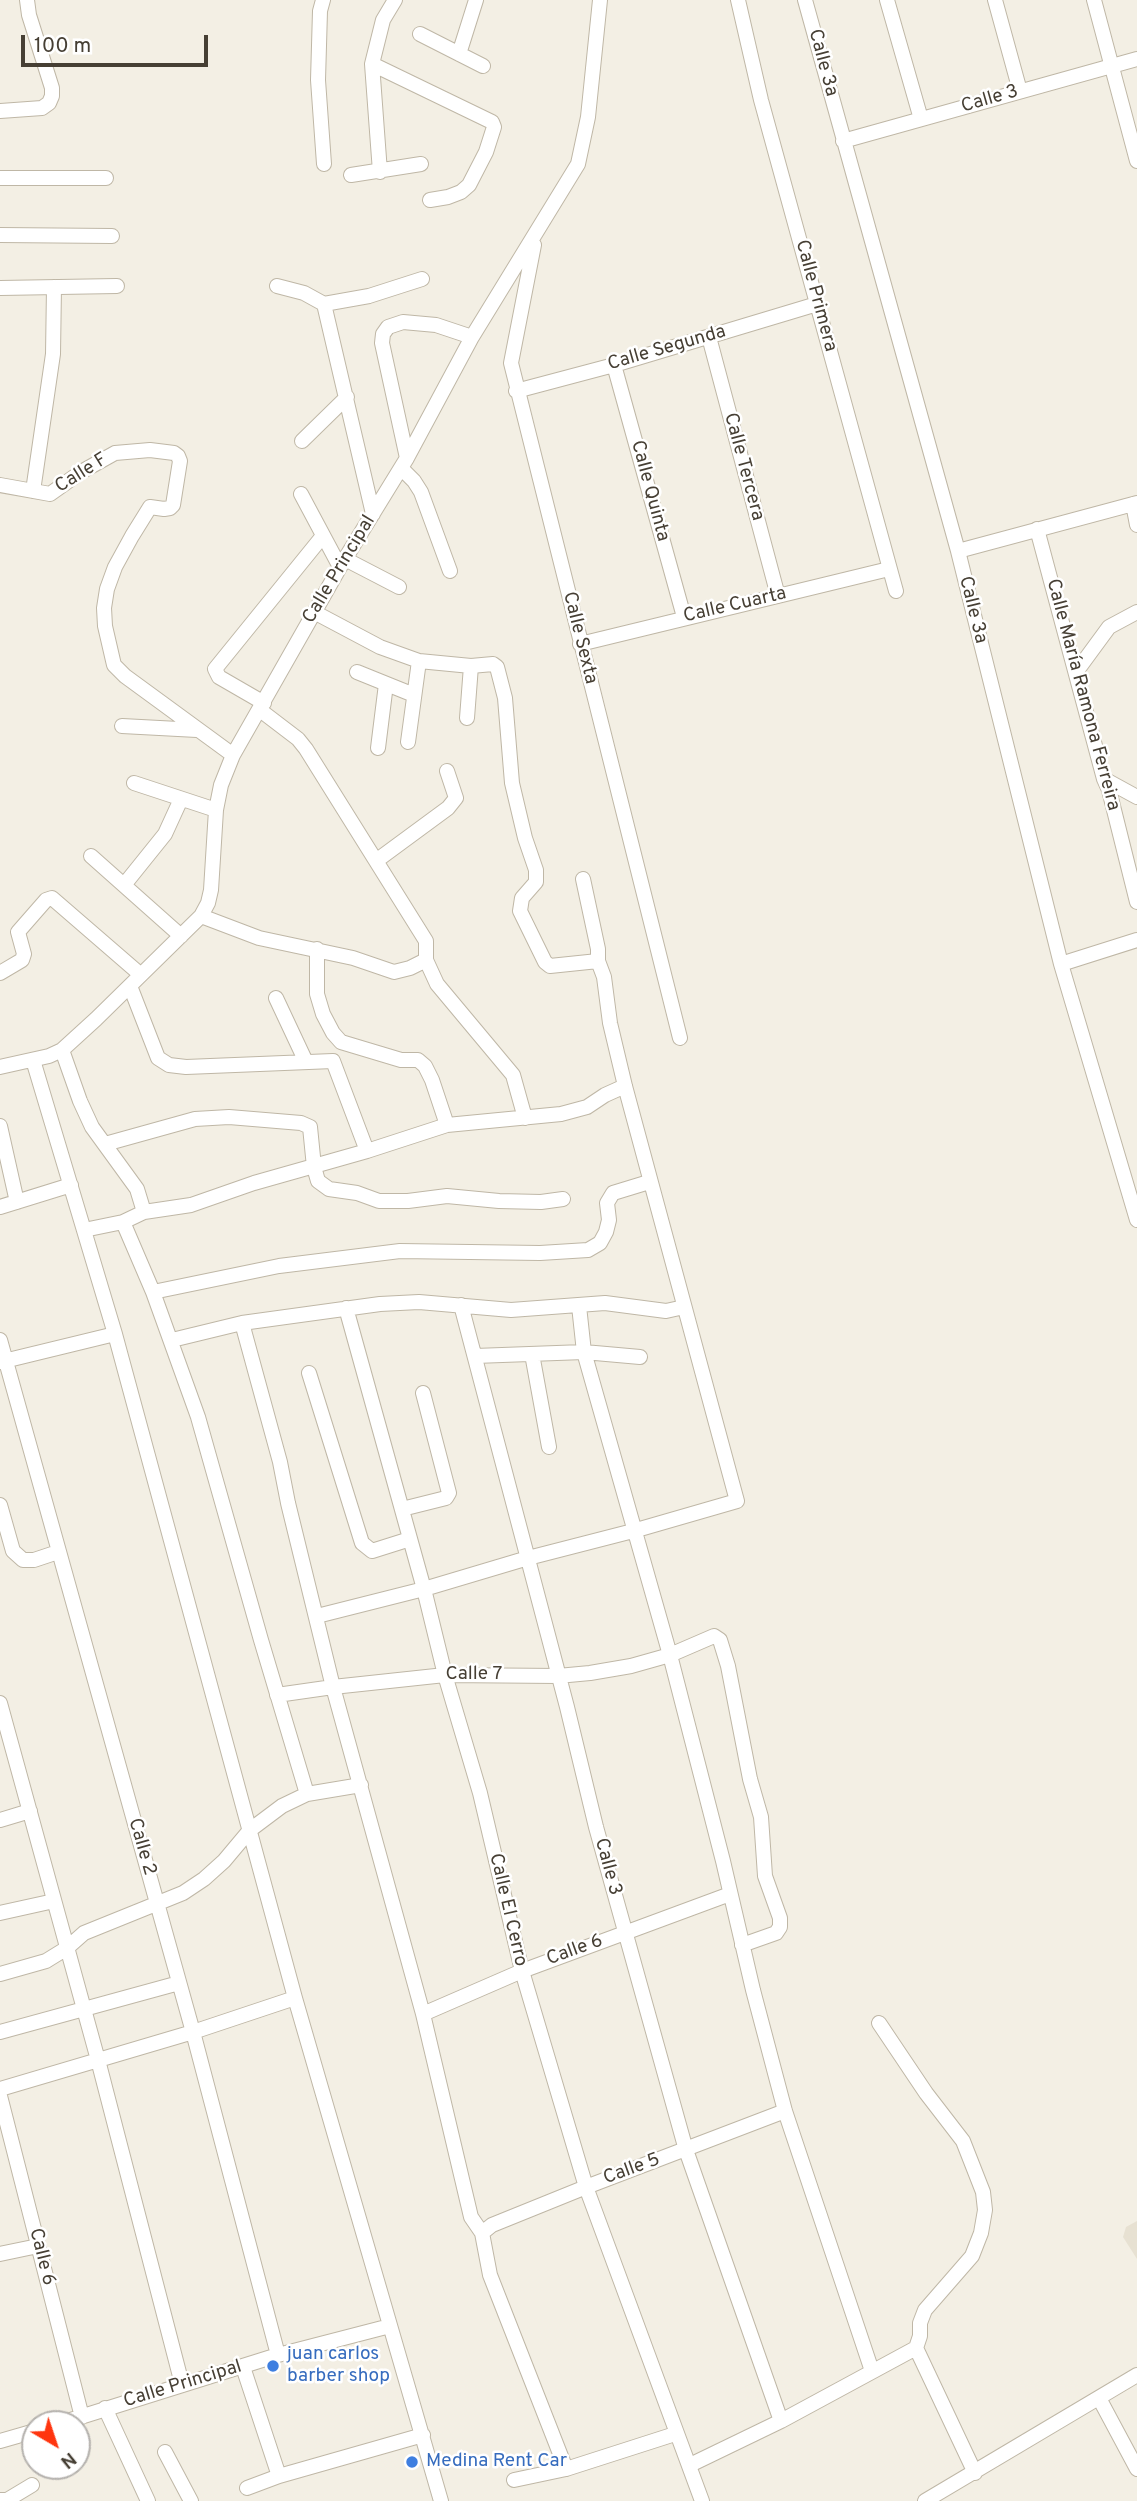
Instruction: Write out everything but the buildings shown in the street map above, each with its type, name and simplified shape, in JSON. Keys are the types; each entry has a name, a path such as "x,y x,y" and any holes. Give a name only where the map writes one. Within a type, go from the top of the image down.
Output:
{"street":[{"path":"0,111 42,108 49,103 52,96 27,0"},
{"path":"323,0 320,11 318,80 324,164"},
{"path":"380,172 372,64 383,20 395,0"},
{"path":"459,54 477,0"},
{"name":"Calle Principal","path":"1,1065 33,1060 62,1050 201,916 211,890 216,810 221,785 233,755 342,563 404,463 472,337 578,164 583,145 600,0"},
{"name":"Calle Primera","path":"738,0 761,100 896,591"},
{"name":"Calle 3a","path":"805,0 958,551 1061,964 1137,1220"},
{"path":"887,0 921,119"},
{"path":"995,0 1020,92"},
{"path":"1094,0 1137,161"},
{"path":"419,34 482,66"},
{"name":"Calle 3","path":"843,141 1137,59"},
{"path":"372,64 492,122 494,127 486,152 469,184 461,192 430,200"},
{"path":"351,175 421,164"},
{"path":"0,178 106,178"},
{"path":"0,235 112,236"},
{"name":"Calle Sexta","path":"535,237 511,363 516,391 680,1038"},
{"path":"277,286 304,293 324,304 369,296 422,279"},
{"path":"0,288 117,286"},
{"path":"33,491 53,354 54,287"},
{"path":"324,304 373,514"},
{"name":"Calle Segunda","path":"516,391 614,365 817,304"},
{"path":"450,571 421,492 404,463 382,343 383,334 388,327 403,321 436,326 472,337"},
{"name":"Calle Tercera","path":"709,337 778,596"},
{"name":"Calle Quinta","path":"614,365 684,617"},
{"path":"302,440 347,397"},
{"name":"Calle F","path":"0,485 44,494 54,492 81,472 115,453 150,450 174,453 180,461 173,505 170,508 155,507 147,510 115,568 107,589 105,626 114,665 197,730"},
{"path":"301,494 322,537 342,563 399,587"},
{"path":"958,551 1135,503 1137,525"},
{"name":"Calle María Ramona Ferreira","path":"1037,529 1137,902"},
{"path":"322,537 215,669 219,677 262,706 306,749 426,941 426,960 437,984 513,1075 525,1118"},
{"name":"Calle Cuarta","path":"580,644 889,569"},
{"path":"314,612 380,647 419,661 471,666 495,665 505,698 512,783 536,870 536,882 522,898 520,911 550,966 598,961"},
{"path":"1076,672 1110,626 1137,612"},
{"path":"408,742 419,661"},
{"path":"467,718 471,666"},
{"path":"357,672 414,695"},
{"path":"378,748 386,684"},
{"path":"122,726 197,730 233,755"},
{"path":"376,862 448,808 456,798 447,771"},
{"path":"1104,779 1137,797"},
{"path":"134,783 216,810"},
{"path":"124,885 165,834 181,799"},
{"path":"91,856 181,936"},
{"path":"317,1616 424,1589 737,1501 625,1086 610,1023 604,977 598,961 598,949 583,879"},
{"path":"0,973 22,960 24,954 18,932 46,900 52,898 141,975"},
{"path":"201,916 259,938 317,948 394,972 426,960"},
{"path":"1061,964 1137,940"},
{"path":"317,948 317,994 323,1014 341,1042 401,1060 418,1060 425,1066 432,1080 447,1125"},
{"path":"130,986 158,1058 169,1065 186,1067 333,1061"},
{"path":"276,998 306,1062"},
{"path":"341,1042 333,1061 367,1151"},
{"path":"62,1050 92,1127 137,1189 144,1212"},
{"path":"33,1060 115,1334 295,1998 442,2501"},
{"path":"84,1230 122,1222 144,1212 191,1205 254,1183 447,1125 561,1114 587,1107 625,1086"},
{"path":"105,1144 195,1119 229,1117 302,1123 310,1127 318,1181 328,1189 357,1193 379,1201 408,1201 447,1196 499,1201 541,1202 563,1199"},
{"path":"0,1126 17,1202"},
{"path":"153,1292 266,1268 400,1251 540,1253 588,1250 600,1243 606,1232 609,1220 607,1203 613,1193 649,1182"},
{"path":"0,1207 71,1185"},
{"path":"122,1222 172,1340 209,1453 307,1794"},
{"path":"172,1340 243,1323 346,1308 419,1302 511,1310 622,1304 666,1311 684,1307"},
{"name":"Calle 3","path":"461,1305 625,1933 685,2150 781,2421"},
{"path":"579,1306 584,1352 670,1655 785,2111 872,2371"},
{"name":"Calle El Cerro","path":"346,1308 424,1589 445,1675 480,1793 522,1971 586,2187 675,2434 690,2465 702,2501"},
{"path":"243,1323 277,1451 333,1687 423,2014 471,2217 482,2233 490,2275 566,2469"},
{"path":"3,1361 115,1334"},
{"name":"Calle 2","path":"0,1340 3,1361 179,1983 278,2355"},
{"path":"475,1356 584,1352 640,1357"},
{"path":"532,1354 549,1447"},
{"path":"309,1373 362,1543 372,1551 410,1539"},
{"path":"402,1509 446,1498 449,1493 423,1393"},
{"path":"0,1505 13,1551 23,1560 34,1560 58,1552"},
{"name":"Calle 7","path":"277,1695 445,1675 558,1676 631,1666 670,1655 714,1636 720,1640 728,1666 745,1755 761,1817 765,1876 780,1918 780,1927 776,1933 742,1945"},
{"path":"0,1703 98,2060 182,2384"},
{"path":"0,1974 46,1961 84,1933 183,1893 204,1879 224,1861 250,1830 282,1806 307,1794 361,1785"},
{"path":"0,1819 30,1811"},
{"name":"Calle 6","path":"423,2014 522,1971 730,1894"},
{"path":"1,1908 54,1901"},
{"path":"0,2032 179,1983"},
{"path":"0,2089 192,2032 295,1998"},
{"path":"879,2023 926,2093 963,2141 983,2192 985,2210 981,2233 972,2256 925,2310 916,2348 975,2473"},
{"name":"Calle 6","path":"0,2096 80,2410"},
{"name":"Calle 5","path":"482,2233 492,2225 586,2187 785,2111"},
{"path":"0,2254 38,2246"},
{"name":"Calle Principal","path":"91,2414 278,2355 390,2326"},
{"path":"690,2465 781,2421 916,2348"},
{"path":"243,2367 279,2476"},
{"path":"925,2501 1137,2375"},
{"path":"1099,2398 1137,2469"},
{"path":"105,2409 148,2501"},
{"path":"514,2480 566,2469 675,2434"},
{"path":"0,2441 21,2435"},
{"path":"247,2488 279,2476 423,2435"},
{"path":"165,2452 191,2501"},
{"path":"0,2500 7,2500 32,2485"}],"shaded area":[{"path":"1137,2221 1137,2259 1123,2237 1126,2227"}],"place":[{"name":"juan carlos barber shop","path":"273,2366"},
{"name":"Medina Rent Car","path":"412,2462"}]}
